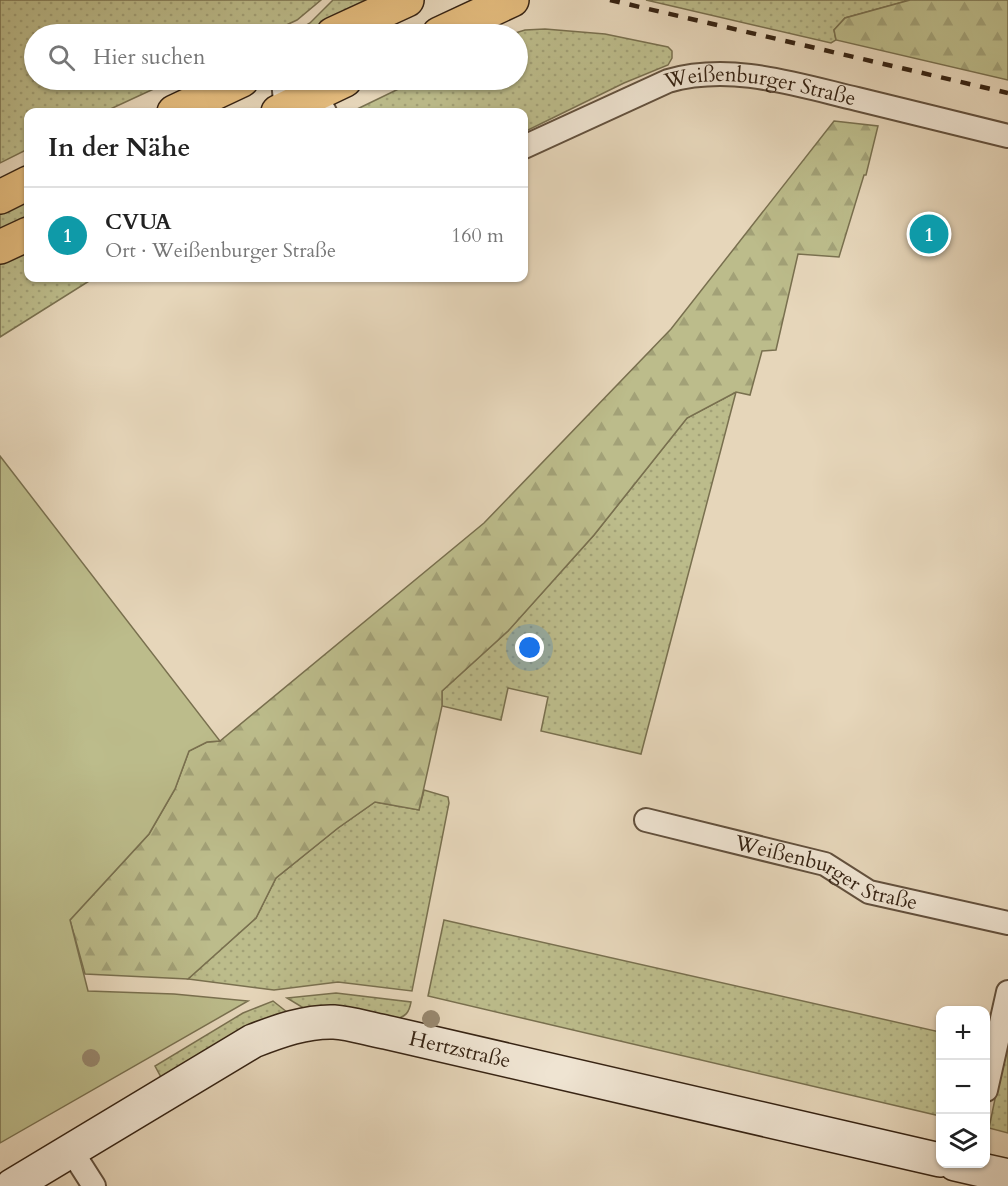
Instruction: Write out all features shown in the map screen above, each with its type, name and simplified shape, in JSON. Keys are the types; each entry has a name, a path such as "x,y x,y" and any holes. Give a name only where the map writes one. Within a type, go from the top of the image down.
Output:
{"main road":[{"path":"355,24 407,0"},
{"path":"460,24 512,0"},
{"path":"182,108 221,90"},
{"path":"283,103 314,95"},
{"path":"0,197 24,185"},
{"path":"0,247 24,236"},
{"name":"Hertzstraße","path":"12,1186 253,1041 280,1031 313,1023 336,1022 936,1158"},
{"name":"Hertzstraße","path":"977,1168 1008,1176"}],"street":[{"name":"Weißenburger Straße","path":"528,145 668,81 689,75 722,73 755,76 802,86 1008,136"},
{"name":"Weißenburger Straße","path":"646,820 825,864 869,892 1008,923"},
{"path":"990,1072 1008,992"},
{"path":"71,1150 94,1186"}],"green space":[{"path":"0,0 321,0 297,20 288,24 24,24 24,90 151,90 113,108 24,108 24,151 0,163"},
{"path":"333,0 379,0 328,24 308,24"},
{"path":"646,0 910,0 845,18 834,30 836,40 831,43"},
{"path":"910,0 1008,0 1008,80 836,40 834,30 845,18"},
{"path":"528,30 605,34 668,47 672,51 672,58 668,65 624,83 528,130 528,108 359,108 396,90 528,90"},
{"path":"834,121 878,126 866,175 864,175 839,257 798,254 776,350 762,351 750,395 736,392 687,418 594,535 508,631 442,691 442,706 419,810 375,802 338,828 276,878 256,918 188,979 85,974 70,920 149,834 175,789 189,751 207,742 220,741 484,523 671,329"},
{"path":"24,198 24,219 0,231 0,209"},
{"path":"24,248 24,282 88,282 0,337 0,260"},
{"path":"736,392 641,754 541,731 548,697 508,688 501,720 442,706 442,691 508,631 594,535 687,418"},
{"path":"0,456 220,741 207,742 189,751 175,789 149,834 70,920 88,991 174,994 248,1001 0,1143"},
{"path":"424,790 448,797 449,803 412,991 338,982 274,990 188,979 256,918 276,878 338,828 375,802 419,810"},
{"path":"444,920 936,1031 936,1115 428,996"},
{"path":"336,993 411,1002 406,1014 395,1020 315,1015 287,998"},
{"path":"273,1001 292,1016 162,1079 155,1066 243,1013"},
{"path":"1008,1036 1008,1133 990,1128"}],"railway":[{"path":"610,0 1008,93"}],"place":[{"name":"CVUA","path":"929,234"}]}
